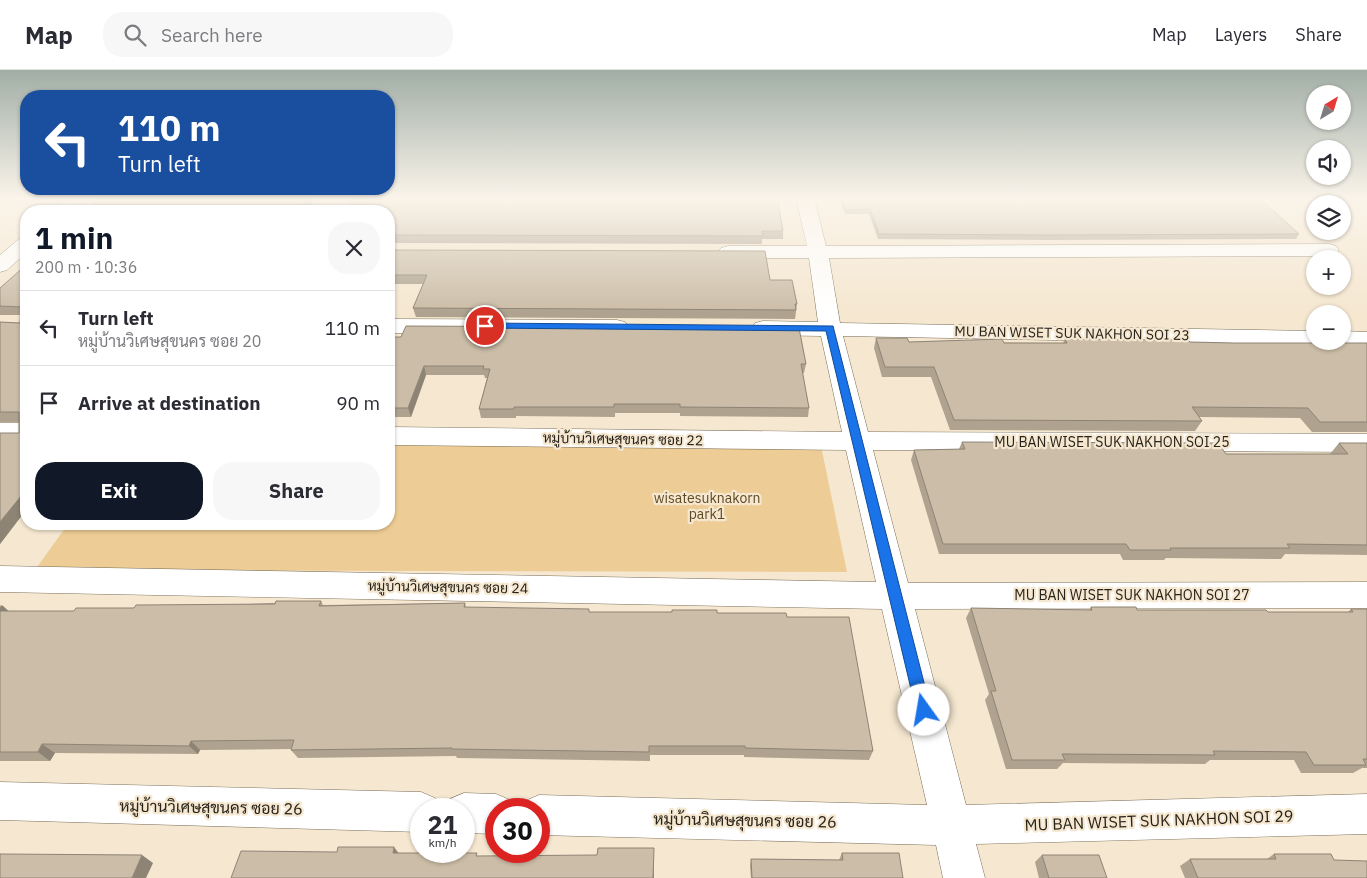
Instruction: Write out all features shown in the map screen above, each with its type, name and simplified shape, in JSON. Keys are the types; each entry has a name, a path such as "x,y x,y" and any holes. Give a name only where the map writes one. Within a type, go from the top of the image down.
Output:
{"street":[{"path":"814,236 830,328 964,878"},
{"path":"0,266 20,250"},
{"path":"708,252 1306,250"},
{"path":"395,326 634,327"},
{"name":"MU BAN WISET SUK NAKHON SOI 23","path":"741,328 830,328 1306,338"},
{"path":"1351,338 1367,339"},
{"path":"0,432 20,432"},
{"name":"หมู่บ้านวิเศษสุขนคร ซอย 22","path":"395,436 857,441"},
{"name":"MU BAN WISET SUK NAKHON SOI 25","path":"857,441 1367,443"},
{"name":"หมู่บ้านวิเศษสุขนคร ซอย 24","path":"0,579 896,596"},
{"name":"MU BAN WISET SUK NAKHON SOI 27","path":"896,596 1367,596"},
{"name":"หมู่บ้านวิเศษสุขนคร ซอย 26","path":"0,802 410,812"},
{"name":"MU BAN WISET SUK NAKHON SOI 29","path":"951,825 1367,814"},
{"name":"หมู่บ้านวิเศษสุขนคร ซอย 26","path":"550,815 951,825"}],"green space":[{"name":"wisatesuknakorn park1","path":"395,438 820,441 847,572 35,570 64,530 395,530"}],"building":[{"path":"653,236 763,236 763,236"},
{"path":"395,250 765,251 770,280 792,280 797,304 795,304 796,310 413,308 427,275 395,275"},
{"path":"20,270 20,307 0,306 0,288"},
{"path":"0,322 20,323 20,497 0,522 0,433 19,433 19,412 0,412"},
{"path":"406,326 799,328 806,364 801,364 809,408 680,407 680,404 614,404 614,407 479,409 490,369 483,369 484,366 424,366 408,408 395,408 395,337 401,337"},
{"path":"876,338 907,338 909,342 1002,339 1004,343 1067,343 1065,339 1306,343 1306,350 1351,350 1351,343 1367,343 1367,422 1320,422 1308,408 1192,407 1202,421 954,420 934,367 885,367"},
{"path":"962,442 1218,443 1226,454 1348,454 1339,443 1367,443 1367,545 1287,544 1290,548 1130,550 1126,544 943,544 914,450 965,449"},
{"path":"276,601 321,601 319,606 465,603 464,607 589,609 589,612 717,610 717,613 786,613 787,617 849,617 873,751 745,748 745,746 649,746 649,752 452,748 291,750 294,740 191,741 189,746 42,744 38,752 0,752 0,611 74,611 76,608 134,608 136,605 275,604"},
{"path":"1091,607 1136,607 1137,610 1266,610 1268,612 1353,612 1351,609 1367,609 1367,759 1363,759 1366,765 1314,765 1306,752 1213,751 1215,755 1062,754 1065,760 1012,760 991,691 996,691 971,608 1092,610"},
{"path":"338,847 394,847 393,853 410,853 410,863 475,863 475,853 477,853 476,856 485,856 485,863 550,863 550,855 597,855 598,848 654,848 653,878 231,878 241,851 337,852"},
{"path":"842,853 899,853 903,878 752,878 751,859 843,860"},
{"path":"0,854 142,855 132,878 0,878"},
{"path":"1274,854 1331,854 1334,860 1367,861 1367,878 1198,878 1190,859 1276,859"},
{"path":"1042,855 1099,855 1107,878 1049,878"}],"route":[{"path":"485,326 830,328 924,710"}]}
